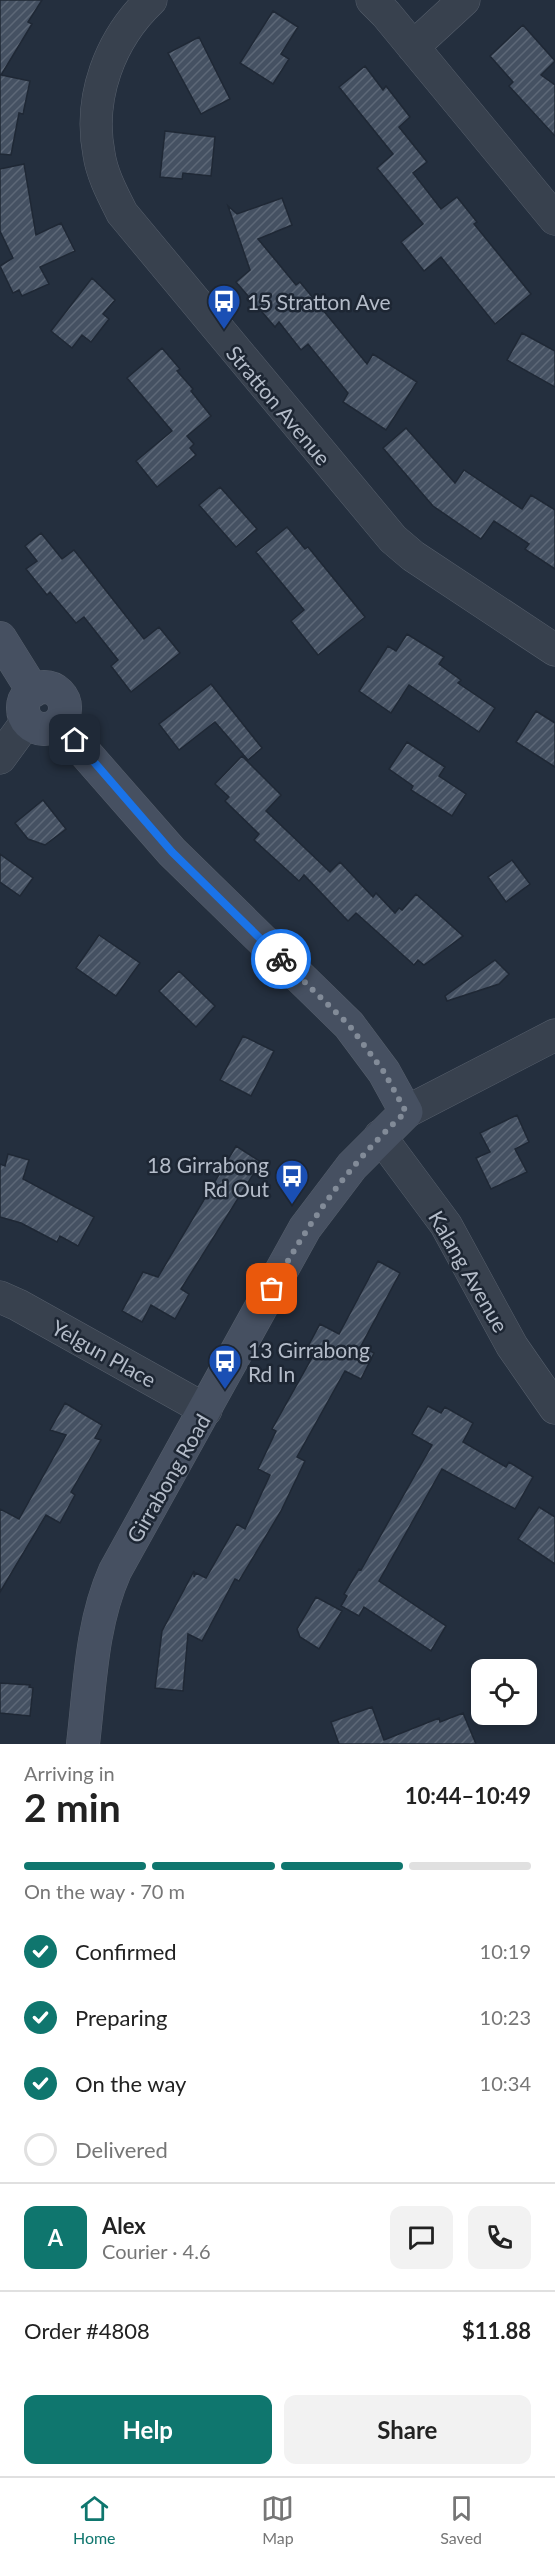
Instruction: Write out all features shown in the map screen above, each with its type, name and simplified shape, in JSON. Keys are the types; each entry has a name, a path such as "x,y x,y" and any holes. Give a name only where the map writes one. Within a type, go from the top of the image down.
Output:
{"street":[{"name":"Stratton Avenue","path":"151,0 136,15 119,40 106,67 98,96 96,127 99,155 122,213 393,539 413,556 555,650"},
{"path":"372,0 555,219"},
{"path":"413,47 464,0"},
{"path":"0,638 40,712 172,852 349,1025 384,1072 406,1112"},
{"path":"0,758 40,712"},
{"name":"Girrabong Road","path":"83,1744 98,1623 104,1596 115,1571 306,1228 326,1198 380,1136 406,1112 555,1035"},
{"name":"Kalang Avenue","path":"380,1136 446,1226 512,1346 555,1408"},
{"name":"Yelgun Place","path":"0,1297 206,1410"}],"building":[{"path":"0,0 42,0 28,22 32,24 1,75 30,81 23,114 19,113 11,155 0,154"},
{"path":"273,11 298,27 281,54 289,59 273,84 240,63"},
{"path":"523,25 555,61 541,75 555,85 555,136 509,86 513,82 490,56"},
{"path":"199,37 230,99 201,114 168,53"},
{"path":"365,66 383,90 386,86 410,117 399,127 427,162 413,173 441,209 457,197 477,222 474,224 531,294 495,324 441,257 424,271 401,242 423,224 377,168 393,154 339,87"},
{"path":"165,131 215,137 211,176 183,173 182,179 160,177"},
{"path":"24,164 36,235 61,223 75,251 40,267 49,284 22,296 19,290 13,293 0,266 13,258 0,231 0,169"},
{"path":"282,198 292,225 258,239 296,285 300,282 367,364 373,354 417,382 386,430 343,402 348,393 308,344 301,350 279,322 275,327 236,282 250,270 228,206 237,214"},
{"path":"92,278 115,300 103,314 109,319 91,342 82,335 72,348 51,331"},
{"path":"522,333 555,351 555,387 507,360"},
{"path":"162,348 180,369 177,371 193,389 191,391 211,416 187,436 194,444 190,448 196,455 157,487 136,461 172,431 127,378"},
{"path":"406,428 455,483 464,470 522,509 531,495 555,510 555,569 525,549 529,544 494,521 481,539 433,506 383,448"},
{"path":"220,487 257,529 236,547 199,505"},
{"path":"287,527 305,549 308,547 365,617 318,655 291,621 304,610 256,552"},
{"path":"41,533 62,559 74,550 144,639 159,627 180,653 131,692 111,666 118,660 84,617 76,623 50,592 47,595 26,569 37,561 25,546"},
{"path":"407,634 444,657 439,664 461,680 458,683 495,708 479,732 409,685 391,713 359,691 388,646 396,651"},
{"path":"211,684 262,748 248,760 215,722 179,750 159,724"},
{"path":"536,711 555,723 555,767 516,742"},
{"path":"407,742 445,767 439,776 466,794 452,816 411,790 413,786 389,769"},
{"path":"242,756 281,795 266,811 330,872 340,862 373,897 376,893 395,913 399,908 402,910 416,894 463,936 424,965 418,960 414,965 356,913 348,921 304,875 299,881 254,840 259,834 225,801 229,797 215,784"},
{"path":"43,800 66,829 45,845 28,839 15,823"},
{"path":"0,854 33,878 20,896 0,882"},
{"path":"512,860 530,884 506,902 488,877"},
{"path":"99,935 140,963 116,996 76,968"},
{"path":"495,960 509,974 499,984 447,1001 445,996"},
{"path":"179,971 215,1006 196,1027 159,991"},
{"path":"243,1036 274,1051 251,1096 220,1080"},
{"path":"517,1115 529,1142 515,1149 527,1172 491,1189 476,1158 490,1152 480,1133"},
{"path":"236,1146 261,1162 181,1289 189,1294 175,1319 151,1305 142,1322 122,1311 143,1272 158,1277"},
{"path":"8,1154 29,1160 23,1179 94,1217 78,1246 60,1236 57,1242 21,1223 0,1217 0,1164 5,1166"},
{"path":"378,1261 400,1273 361,1346 374,1353 361,1379 345,1371 297,1457 305,1461 281,1511 239,1581 235,1579 202,1641 188,1634 183,1691 155,1688 162,1631 194,1571 194,1577 196,1573 206,1578 237,1524 245,1529 270,1475 258,1469 276,1431 272,1429 314,1354 306,1350 320,1324 339,1334"},
{"path":"65,1403 102,1425 95,1438 101,1440 71,1492 75,1495 60,1523 46,1515 0,1592 0,1509 19,1519 66,1435 50,1430"},
{"path":"428,1406 441,1413 445,1407 473,1423 463,1442 506,1467 509,1462 533,1477 515,1509 442,1469 379,1581 446,1626 431,1651 364,1607 359,1616 341,1606 347,1596 344,1594 359,1569 361,1570 432,1445 412,1434"},
{"path":"539,1507 555,1517 555,1564 518,1539"},
{"path":"316,1597 342,1611 319,1649 300,1637 297,1629"},
{"path":"0,1683 30,1685 29,1687 33,1688 30,1716 0,1713"},
{"path":"372,1707 384,1740 439,1718 440,1722 463,1713 476,1744 339,1744 331,1722"}],"way so far":[{"path":"272,1289 306,1228 326,1198 380,1136 406,1112 384,1072 349,1025 281,959"}],"place":[{"name":"15 Stratton Ave","path":"224,330"},
{"name":"18 Girrabong Rd Out","path":"292,1205"},
{"name":"13 Girrabong Rd In","path":"225,1390"}],"route":[{"path":"75,740 172,852 281,959"}]}
